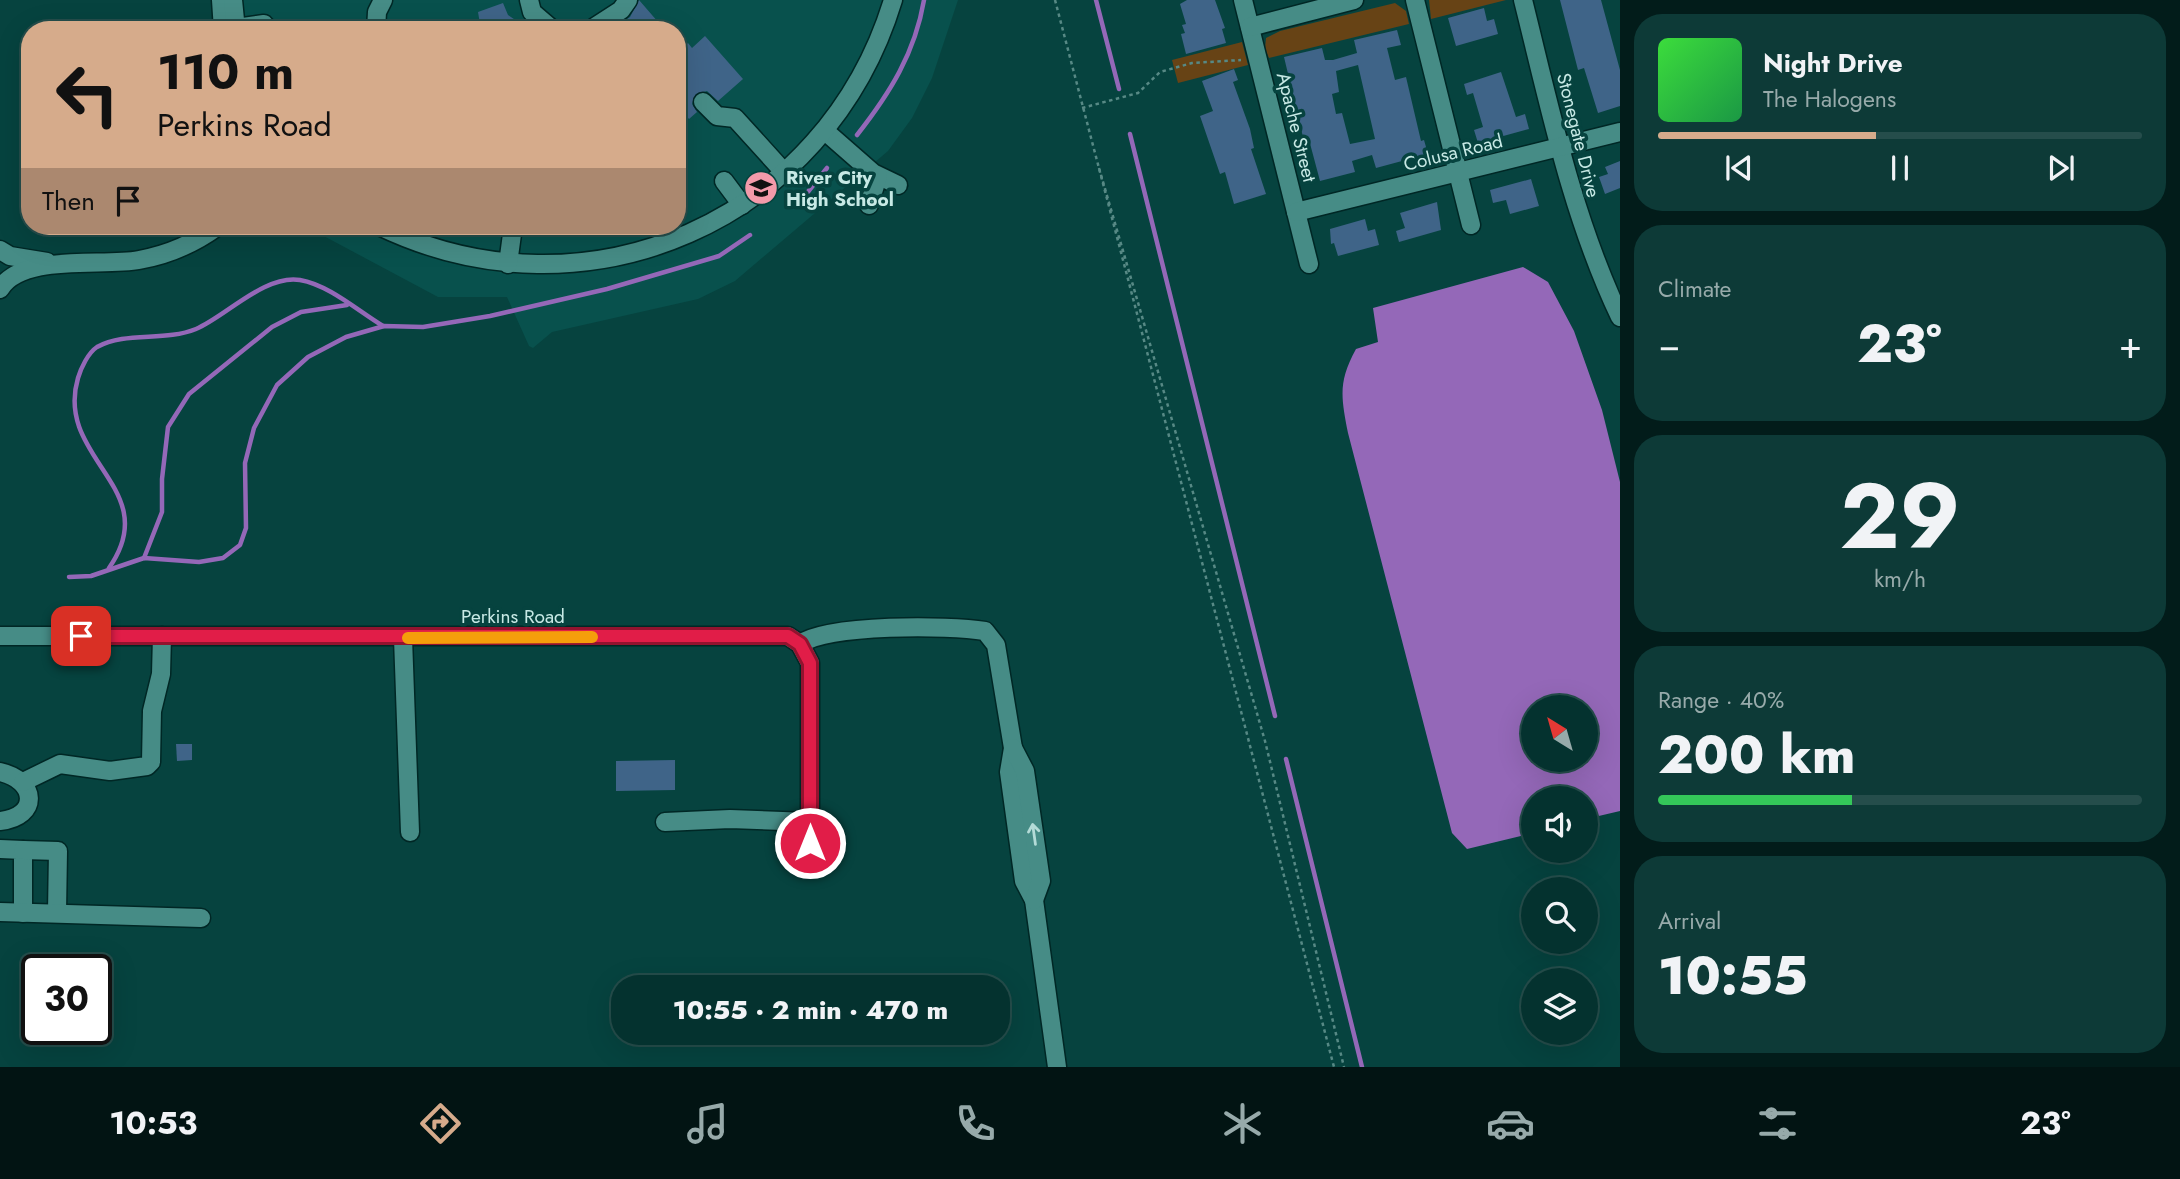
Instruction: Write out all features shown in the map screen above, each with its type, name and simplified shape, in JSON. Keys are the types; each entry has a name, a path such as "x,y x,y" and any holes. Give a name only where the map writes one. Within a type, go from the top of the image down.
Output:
{"street":[{"path":"221,0 229,21"},
{"path":"232,21 233,0"},
{"path":"376,21 377,12 383,0"},
{"path":"529,0 532,12 542,21"},
{"path":"604,21 621,10 628,0"},
{"path":"686,235 742,205 785,173 825,131 862,76 893,0"},
{"name":"Apache Street","path":"1243,0 1309,264"},
{"path":"1250,27 1354,0"},
{"path":"1415,0 1471,225"},
{"name":"Stonegate Drive","path":"1523,0 1578,217 1620,317"},
{"path":"703,102 718,116 735,118 785,173"},
{"path":"825,131 878,176 898,185"},
{"name":"Colusa Road","path":"1296,212 1620,132"},
{"path":"869,205 878,176"},
{"path":"724,181 742,205"},
{"path":"0,250 10,256 57,264 113,263 153,257 184,246 203,235"},
{"path":"402,235 434,248 508,264 564,264 631,254 686,235"},
{"path":"508,264 512,235"},
{"path":"0,289 7,279 18,273 57,264"},
{"path":"810,865 810,663 800,644 809,638 849,631 960,627 985,631 996,645 1013,748 1026,771 1041,881 1034,900 1057,1067"},
{"name":"Perkins Road","path":"0,636 788,636 800,644"},
{"path":"23,782 60,764 110,771 147,766 151,762 152,711 160,674 162,636"},
{"path":"402,638 410,832"},
{"path":"0,772 15,776 23,782 27,788 29,803 24,813 14,820 0,821"},
{"path":"665,822 730,819 810,821"},
{"path":"0,849 58,851 57,912"},
{"path":"23,850 23,913"},
{"path":"0,912 201,918"}],"path":[{"path":"1055,0 1334,1067"},
{"path":"1082,108 1138,93 1160,72 1192,63 1221,63 1258,56"},
{"path":"1082,108 1265,741 1344,1067"}],"shaded area":[{"name":"River City High School","path":"237,0 958,0 932,78 912,118 888,151 735,281 698,299 552,332 533,348 529,346 507,297 438,297 322,235 686,235 686,21 240,21"},
{"path":"1429,0 1506,0 1431,19"},
{"path":"1395,3 1406,11 1409,24 1269,58 1265,49 1266,38 1280,31"},
{"path":"1242,42 1248,65 1178,83 1172,60"},
{"path":"1523,267 1548,282 1574,331 1602,410 1620,482 1620,811 1598,816 1598,786 1521,786 1521,836 1467,849 1452,833 1344,409 1346,371 1356,349 1378,342 1373,308"}],"building":[{"path":"639,0 657,21 624,21 630,17"},
{"path":"1187,0 1215,0 1225,28 1222,29 1226,43 1186,54 1181,34 1185,33 1182,25 1186,24 1180,4"},
{"path":"1560,0 1601,0 1620,70 1620,106 1598,113 1584,68 1578,70"},
{"path":"503,3 508,15 517,21 480,21 478,12"},
{"path":"1484,8 1487,21 1494,19 1498,34 1456,46 1448,18"},
{"path":"1397,30 1401,45 1387,48 1395,80 1406,77 1421,141 1424,140 1428,154 1376,168 1372,155 1352,161 1355,172 1320,181 1308,136 1303,137 1284,57 1322,48 1325,60 1333,60 1357,53 1354,40","holes":["1358,65 1375,139 1350,144 1342,113 1336,114 1332,94 1339,92 1336,71"]},
{"path":"705,36 743,79 718,101 707,91 696,94 692,104 697,112 689,119 686,116 686,45 688,43 692,48"},
{"path":"1234,69 1238,80 1233,82 1250,129 1254,148 1251,149 1266,194 1234,204 1225,172 1220,174 1200,116 1213,111 1202,81"},
{"path":"1501,72 1516,117 1525,114 1529,129 1478,143 1474,130 1483,127 1473,93 1467,95 1464,84"},
{"path":"1620,161 1620,188 1605,194 1599,177 1608,174 1605,167"},
{"path":"1531,179 1539,206 1510,214 1506,200 1493,203 1490,190"},
{"path":"1437,202 1441,230 1399,242 1396,231 1405,228 1400,213"},
{"path":"1365,219 1368,231 1375,229 1379,245 1338,256 1334,243 1331,244 1330,229"},
{"path":"176,744 192,744 192,760 177,761"},
{"path":"675,760 675,790 616,791 616,761"}],"waterway":[{"path":"857,135 900,72 914,38 924,0"},
{"path":"1096,0 1119,89"},
{"path":"1130,134 1275,716"},
{"path":"787,204 803,198 827,168"},
{"path":"69,577 91,576 144,558 199,562 223,558 240,545 246,528 245,463 254,428 277,385 308,357 346,337 384,326 423,327 490,316 607,289 719,256 750,235"},
{"path":"109,568 123,540 124,516 117,494 81,431 75,406 79,374 85,361 97,347 120,339 171,335 196,329 259,290 287,280 300,280 322,287 383,326"},
{"path":"144,558 162,512 162,479 168,427 189,394 272,327 301,312 347,305"},
{"path":"1286,759 1362,1067"}],"slow traffic":[{"path":"408,638 592,637"}],"place":[{"name":"River City High School","path":"761,188"}],"route":[{"path":"81,636 788,636 800,644 810,663 810,843"}]}
